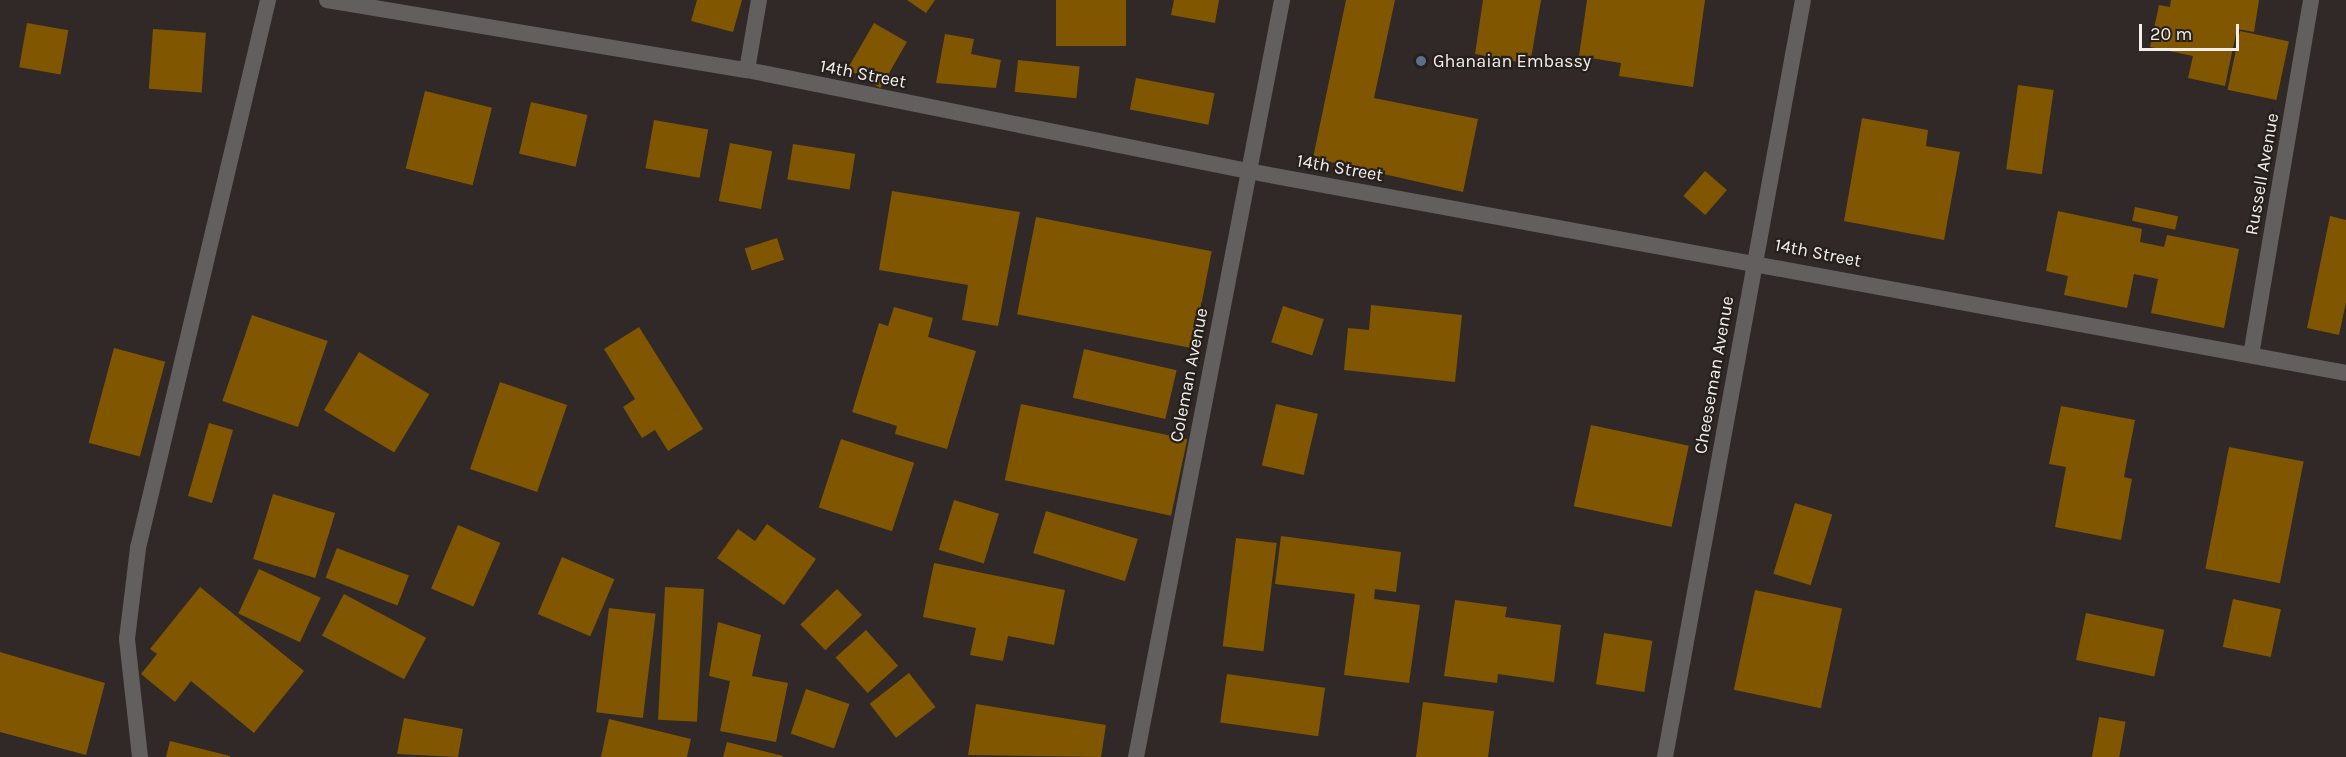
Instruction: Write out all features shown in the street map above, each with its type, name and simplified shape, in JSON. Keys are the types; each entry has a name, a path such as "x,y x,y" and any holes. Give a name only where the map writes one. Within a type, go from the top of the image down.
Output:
{"street":[{"path":"140,757 127,639 138,548 268,0"},
{"name":"14th Street","path":"327,0 747,70 1248,171 1755,261 2346,373"},
{"path":"747,70 759,0"},
{"name":"Coleman Avenue","path":"1136,757 1282,0"},
{"name":"Cheeseman Avenue","path":"1665,757 1803,0"},
{"name":"Russell Avenue","path":"2251,355 2311,0"}],"building":[{"path":"697,0 742,0 733,32 691,21"},
{"path":"907,0 935,0 926,13"},
{"path":"1056,0 1126,0 1126,46 1056,46"},
{"path":"1174,0 1219,0 1215,23 1171,15"},
{"path":"1346,0 1395,0 1374,98 1478,119 1463,192 1313,158"},
{"path":"1483,0 1541,0 1530,64 1475,54"},
{"path":"1587,0 1705,0 1693,87 1619,76 1621,63 1579,56"},
{"path":"2171,0 2259,0 2254,32 2237,29 2225,86 2188,78 2193,56 2150,47 2159,5 2170,7"},
{"path":"27,23 68,30 61,75 19,67"},
{"path":"874,23 907,42 880,88 848,69"},
{"path":"153,29 206,33 202,93 149,89"},
{"path":"2240,31 2289,41 2276,100 2228,90"},
{"path":"945,34 974,39 971,54 1001,60 996,88 936,83"},
{"path":"1018,60 1080,66 1076,98 1015,92"},
{"path":"1136,78 1215,93 1208,125 1130,109"},
{"path":"2018,85 2054,90 2042,174 2006,169"},
{"path":"425,91 492,108 473,185 406,169"},
{"path":"531,102 588,115 576,167 519,154"},
{"path":"1862,118 1928,130 1926,146 1960,152 1944,240 1844,221"},
{"path":"654,120 708,130 700,178 645,168"},
{"path":"730,143 772,151 761,209 719,201"},
{"path":"793,144 855,154 850,189 787,180"},
{"path":"1705,171 1727,190 1705,215 1683,196"},
{"path":"892,191 1020,212 998,326 962,320 968,285 879,270"},
{"path":"2135,207 2178,216 2175,230 2132,221"},
{"path":"2058,211 2142,229 2140,242 2164,247 2167,235 2239,249 2224,328 2151,313 2158,279 2134,274 2127,308 2064,295 2068,276 2046,271"},
{"path":"2330,216 2346,220 2346,302 2339,335 2307,328"},
{"path":"1036,217 1212,251 1193,348 1017,314"},
{"path":"777,238 784,260 752,270 745,249"},
{"path":"1371,305 1462,315 1455,382 1344,370 1348,328 1369,330"},
{"path":"1283,306 1324,319 1312,355 1271,342"},
{"path":"894,307 933,318 928,337 976,351 947,449 895,434 897,426 852,412 879,323 888,326"},
{"path":"252,315 328,341 298,427 222,401"},
{"path":"639,327 703,429 668,451 655,430 642,438 623,407 635,399 604,349"},
{"path":"114,348 165,362 140,456 89,443"},
{"path":"1084,349 1177,370 1165,419 1073,398"},
{"path":"359,352 429,394 394,453 324,410"},
{"path":"500,382 567,405 537,492 470,469"},
{"path":"1021,404 1187,439 1171,516 1005,480"},
{"path":"1276,404 1318,414 1304,475 1262,465"},
{"path":"2061,406 2135,420 2124,477 2132,479 2121,540 2055,527 2066,467 2049,464"},
{"path":"209,423 233,430 212,503 188,496"},
{"path":"1591,425 1689,446 1672,527 1574,506"},
{"path":"841,439 914,463 892,531 819,507"},
{"path":"2229,447 2304,462 2280,583 2205,569"},
{"path":"273,494 335,513 315,578 253,559"},
{"path":"954,500 999,514 984,563 939,550"},
{"path":"1795,503 1832,514 1811,585 1773,574"},
{"path":"1046,511 1138,539 1125,581 1033,553"},
{"path":"767,524 816,559 784,605 717,558 738,529 755,541"},
{"path":"458,525 500,543 473,606 431,589"},
{"path":"1281,536 1401,552 1396,592 1375,589 1374,599 1420,605 1409,683 1344,675 1355,594 1275,584"},
{"path":"1236,538 1277,543 1263,651 1223,646"},
{"path":"337,548 409,576 397,605 326,578"},
{"path":"562,557 614,579 590,636 538,614"},
{"path":"934,563 1065,590 1054,645 1008,636 1003,661 970,655 976,628 923,617"},
{"path":"259,569 321,598 300,642 238,613"},
{"path":"200,587 304,671 254,733 191,681 175,702 141,674 157,654 150,649"},
{"path":"665,587 704,589 697,722 658,720"},
{"path":"837,589 862,615 825,650 800,624"},
{"path":"1755,590 1842,609 1821,708 1734,690"},
{"path":"344,594 426,638 404,679 322,635"},
{"path":"2233,599 2281,609 2271,657 2223,647"},
{"path":"1455,600 1507,607 1505,617 1561,625 1554,682 1498,674 1497,683 1444,676"},
{"path":"609,608 656,614 643,718 596,712"},
{"path":"2086,613 2164,630 2154,677 2076,660"},
{"path":"718,622 761,635 752,676 788,683 776,742 720,731 730,681 709,676"},
{"path":"866,630 898,666 868,693 836,657"},
{"path":"1604,633 1652,641 1644,692 1596,684"},
{"path":"0,652 105,683 86,755 0,732"},
{"path":"909,673 935,707 896,738 870,704"},
{"path":"1227,674 1325,688 1318,736 1220,723"},
{"path":"806,689 849,704 834,748 791,733"},
{"path":"1423,702 1494,711 1488,757 1416,757"},
{"path":"976,704 1106,725 1101,757 968,755"},
{"path":"2099,717 2126,722 2119,757 2092,757"},
{"path":"404,718 463,729 458,757 397,754"},
{"path":"609,719 691,739 687,757 601,757"},
{"path":"170,741 230,756 230,757 166,757"},
{"path":"727,742 783,756 783,757 723,757"}],"place":[{"name":"Ghanaian Embassy","path":"1421,61"}]}
